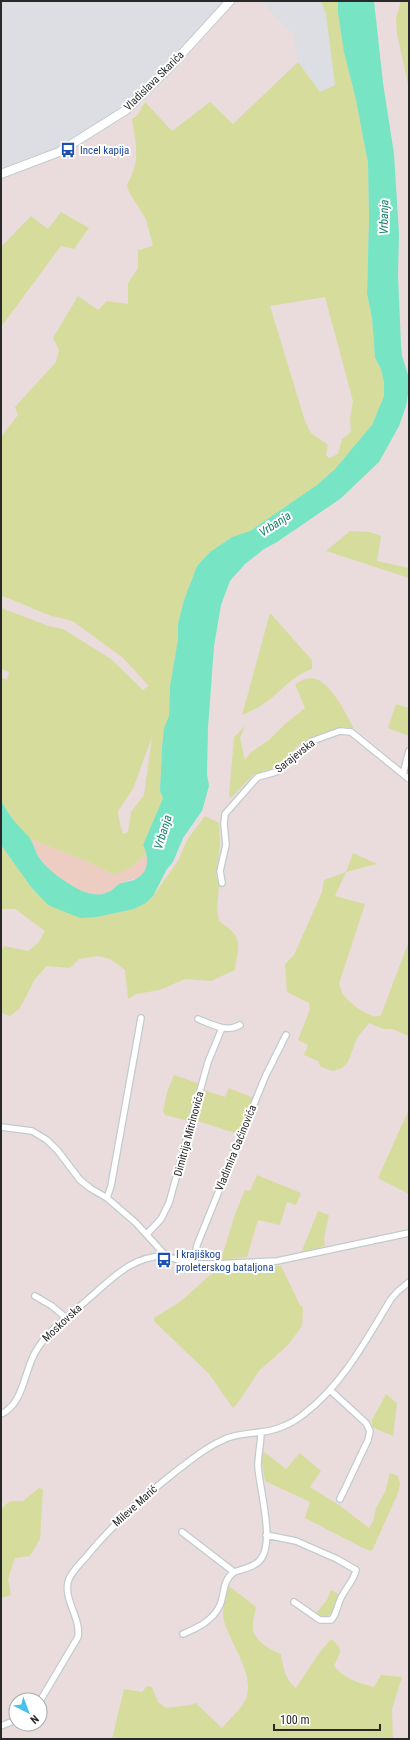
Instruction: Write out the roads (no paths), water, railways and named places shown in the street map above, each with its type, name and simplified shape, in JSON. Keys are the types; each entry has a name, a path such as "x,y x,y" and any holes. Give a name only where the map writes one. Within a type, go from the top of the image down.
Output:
{"street":[{"name":"Vladislava Skarića","path":"1,174 59,152 126,110 167,70 230,1"},
{"name":"Sarajevska","path":"222,884 220,871 226,845 224,824 225,814 258,777 276,772 312,741 340,731 351,732 409,779"},
{"path":"403,774 409,751"},
{"path":"107,1198 111,1186 141,1018"},
{"path":"198,1019 222,1028 233,1028 240,1025"},
{"name":"Dimitrija Mitrinovića","path":"148,1234 161,1220 169,1203 208,1062 222,1028"},
{"name":"Vladimira Gaćinovića","path":"194,1263 197,1245 265,1077 286,1035"},
{"path":"1,1127 32,1131 47,1140 58,1151 80,1180 107,1198 148,1234 154,1244 166,1256 184,1262 234,1264 292,1259 370,1240 409,1233"},
{"path":"151,1256 155,1250 154,1244"},
{"name":"Moskovska","path":"1,1414 10,1408 17,1398 35,1351 65,1317 120,1270 151,1256 166,1256"},
{"name":"Mileve Marić","path":"45,1692 78,1637 79,1628 68,1596 68,1581 107,1531 161,1483 214,1444 236,1435 262,1432 292,1423 305,1414 330,1390 352,1363 391,1300 397,1292 409,1282"},
{"path":"35,1296 52,1306 65,1317"},
{"path":"330,1390 366,1423 370,1431 368,1440 340,1499"},
{"path":"182,1634 199,1626 214,1614 220,1605 227,1578 234,1572 251,1566 261,1559 265,1551 265,1509 258,1463 262,1432"},
{"path":"182,1532 234,1572"},
{"path":"266,1535 304,1544 337,1559 356,1570 341,1598 334,1618 331,1620 320,1620 294,1602"}],"water":[{"name":"Vrbanja","path":"338,1 374,1 383,83 394,154 399,234 398,275 401,345 402,356 408,375 409,388 406,406 399,426 379,462 340,499 277,542 264,549 245,564 230,581 221,605 214,646 208,728 207,774 209,786 202,811 183,838 173,862 167,869 153,896 146,903 134,909 97,917 80,918 48,905 31,887 1,845 1,801 21,829 31,839 38,857 58,876 78,889 92,894 105,893 119,884 137,878 145,871 147,856 143,845 163,798 160,791 162,747 164,728 169,716 170,686 178,639 178,624 184,600 197,566 210,552 232,537 250,531 317,485 335,469 372,425 384,396 384,383 381,369 375,358 372,318 367,294 369,217 368,163 356,100 344,52 338,13"}],"place":[{"name":"Incel kapija","path":"68,150"},
{"name":"I krajiškog proleterskog bataljona","path":"164,1260"}]}
